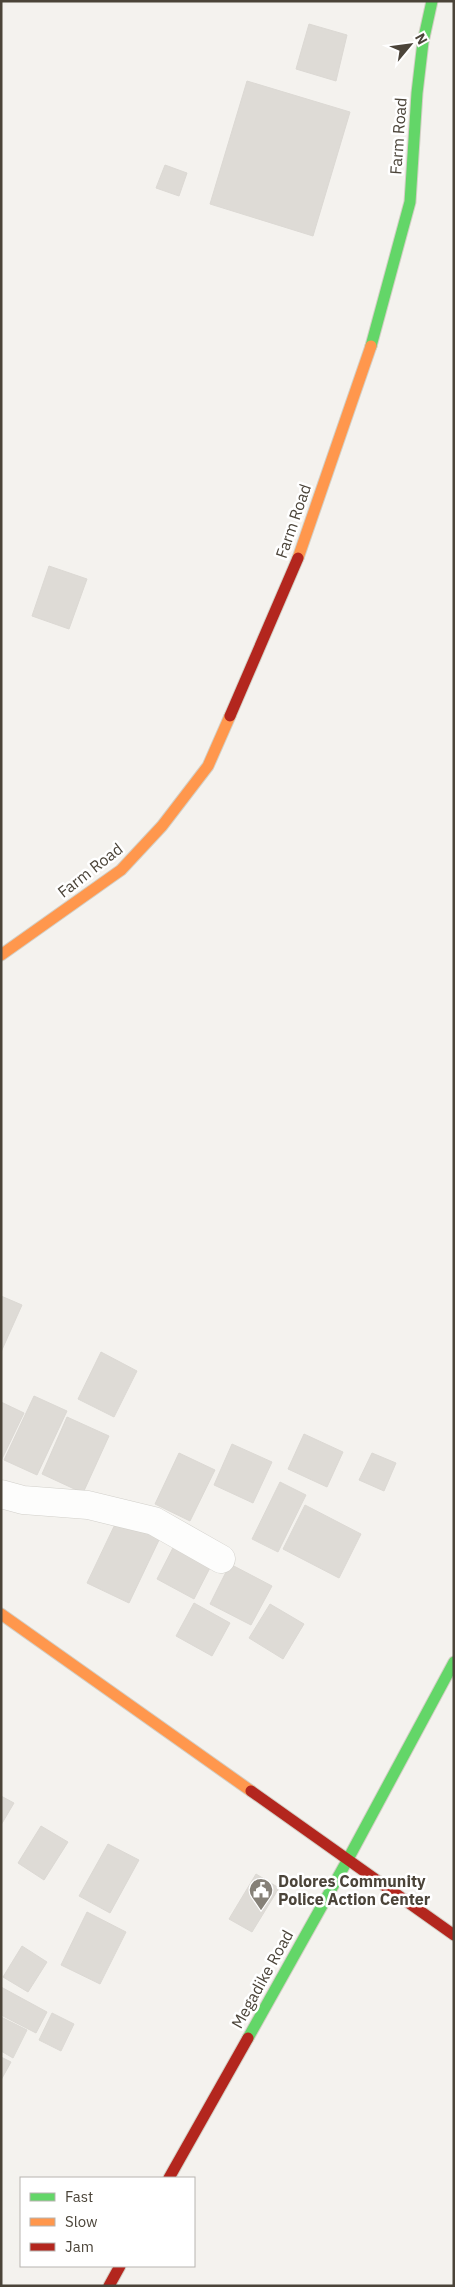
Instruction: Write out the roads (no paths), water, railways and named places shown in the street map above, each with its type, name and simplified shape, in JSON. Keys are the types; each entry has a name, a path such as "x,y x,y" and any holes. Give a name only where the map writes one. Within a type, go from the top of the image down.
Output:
{"street":[{"name":"Farm Road","path":"1,954 121,870 162,826 208,766 295,567 370,350 410,202 418,84 423,42 432,1"},
{"path":"1,1494 23,1500 88,1505 154,1521 221,1559"},
{"path":"1,1614 454,1935"},
{"name":"Megadike Road","path":"170,2177 347,1861 454,1662"},
{"path":"109,2286 119,2267"}],"place":[{"name":"Dolores Community Police Action Center","path":"261,1911"}]}
